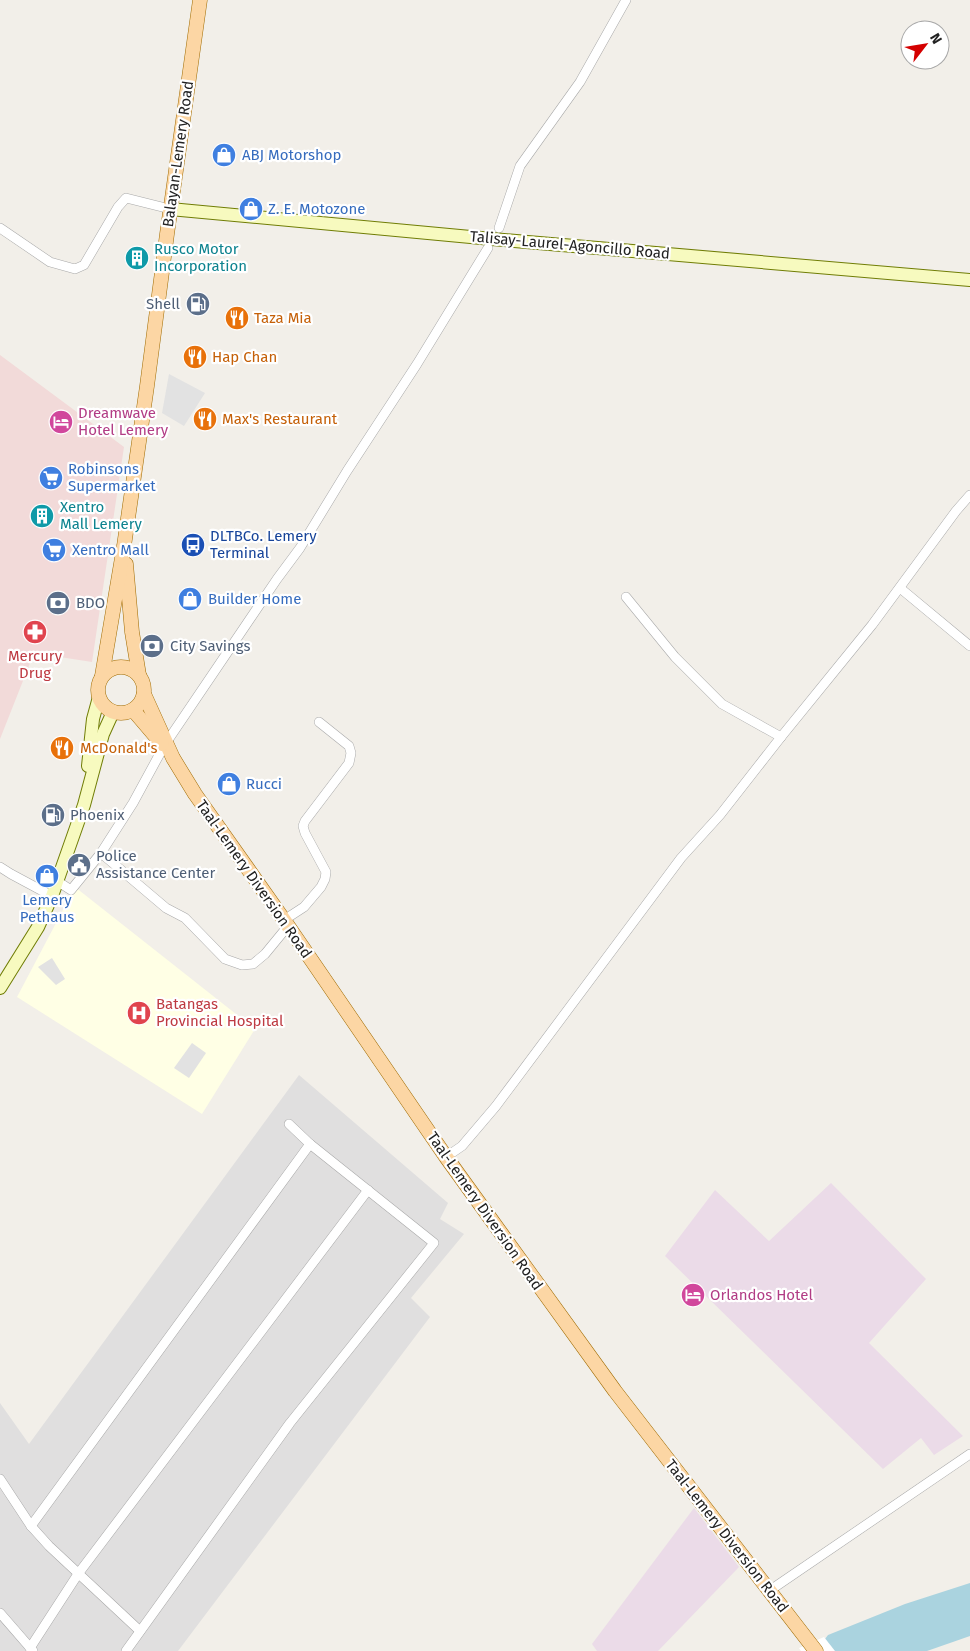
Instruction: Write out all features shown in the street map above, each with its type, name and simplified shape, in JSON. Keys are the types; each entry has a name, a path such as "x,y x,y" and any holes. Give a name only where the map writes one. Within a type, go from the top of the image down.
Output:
{"main road":[{"name":"Balayan-Lemery Road","path":"102,676 124,546 149,377 170,209 200,0"},
{"name":"Talisay-Laurel-Agoncillo Road","path":"170,209 970,280"},
{"name":"Balayan-Lemery Road","path":"124,546 132,632 139,675"},
{"path":"84,805 92,719 99,697 98,686 102,676 110,669 120,666 131,668 139,675 144,685 144,694 140,703 134,710 124,713 114,712 104,706 99,697"},
{"name":"Taal-Lemery Diversion Road","path":"144,694 165,744 200,801 446,1157 614,1391 813,1647"},
{"name":"Taal-Lemery Diversion Road","path":"134,710 165,744"},
{"path":"0,988 38,927 52,896 84,805 103,734 114,712"}],"street":[{"path":"499,228 520,166 580,82 626,0"},
{"path":"0,228 50,262 76,269 84,265 126,198 170,209"},
{"path":"57,881 71,890 101,853 133,804 165,744 300,548 488,248"},
{"path":"446,1157 462,1146 496,1106 681,858 720,815 872,625 956,510 970,495"},
{"path":"900,588 970,646"},
{"path":"626,597 674,657 722,704 781,737"},
{"path":"101,853 166,908 185,918 225,959 242,964 253,964 265,954 286,923 304,908 325,879 326,872 305,834 303,826 349,763 351,753 349,746 319,722"},
{"path":"0,867 52,896"},
{"path":"126,1651 290,1423 434,1243 310,1144 289,1124"},
{"path":"31,1526 310,1144"},
{"path":"0,1613 31,1649 78,1574 368,1190"},
{"path":"769,1591 970,1454"},
{"path":"0,1479 31,1526 78,1574 140,1632"}],"shaded area":[{"name":"Xentro Mall","path":"0,355 124,447 92,662 34,653 0,739"},
{"path":"169,374 205,393 184,426 162,413"},
{"name":"Batangas Provincial Hospital","path":"75,887 255,1029 202,1114 17,997"},
{"path":"52,958 65,979 56,985 38,967"},
{"path":"192,1043 206,1053 189,1078 174,1068"},
{"path":"299,1075 448,1203 440,1219 464,1234 411,1298 430,1317 178,1651 0,1651 0,1403 29,1444"},
{"path":"831,1183 926,1279 869,1343 963,1436 934,1455 921,1438 883,1469 665,1256 715,1190 769,1241"},
{"path":"694,1508 739,1567 658,1651 597,1651 592,1644"}],"water":[{"path":"970,1583 970,1636 927,1651 816,1651 828,1635 905,1604"}],"pier":[{"path":"824,1637 835,1651 801,1651 799,1648"}],"place":[{"name":"ABJ Motorshop","path":"224,155"},
{"name":"Z. E. Motozone","path":"251,209"},
{"name":"Rusco Motor Incorporation","path":"137,258"},
{"name":"Shell","path":"198,304"},
{"name":"Taza Mia","path":"237,318"},
{"name":"Hap Chan","path":"195,357"},
{"name":"Max's Restaurant","path":"205,419"},
{"name":"Dreamwave Hotel Lemery","path":"61,422"},
{"name":"Robinsons Supermarket","path":"51,478"},
{"name":"Xentro Mall Lemery","path":"42,516"},
{"name":"DLTBCo. Lemery Terminal","path":"193,545"},
{"name":"Xentro Mall","path":"54,550"},
{"name":"Builder Home","path":"190,599"},
{"name":"BDO","path":"58,603"},
{"name":"Mercury Drug","path":"35,632"},
{"name":"City Savings","path":"152,646"},
{"name":"McDonald's","path":"62,748"},
{"name":"Rucci","path":"229,784"},
{"name":"Phoenix","path":"53,815"},
{"name":"Police Assistance Center","path":"79,865"},
{"name":"Lemery Pethaus","path":"47,876"},
{"name":"Batangas Provincial Hospital","path":"139,1013"},
{"name":"Orlandos Hotel","path":"693,1295"}]}
